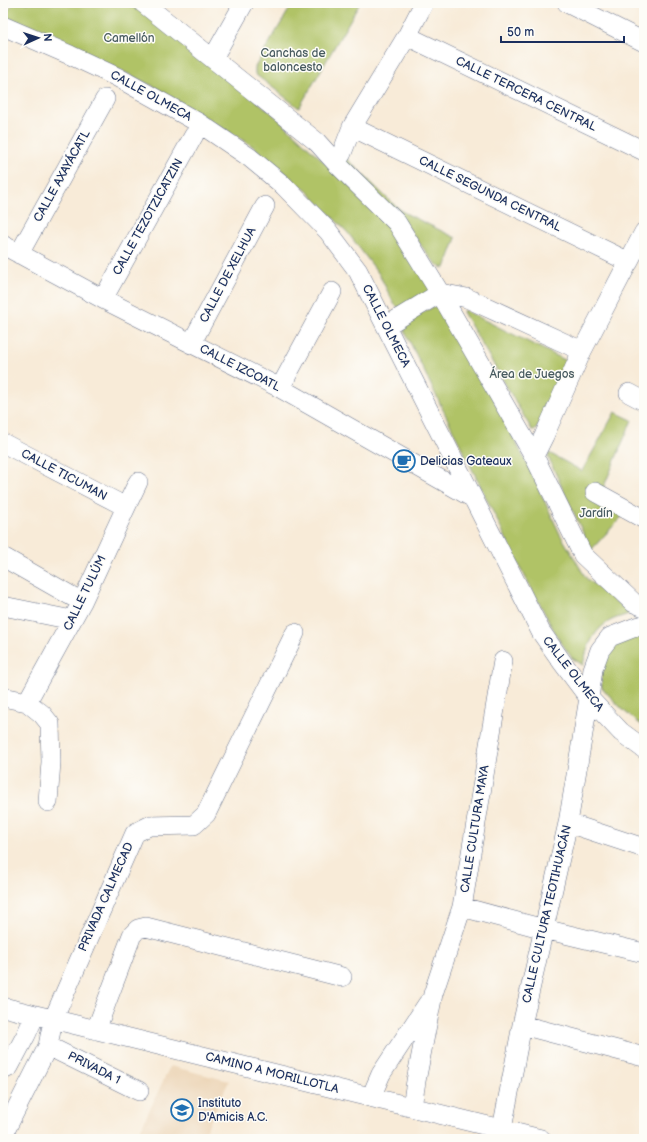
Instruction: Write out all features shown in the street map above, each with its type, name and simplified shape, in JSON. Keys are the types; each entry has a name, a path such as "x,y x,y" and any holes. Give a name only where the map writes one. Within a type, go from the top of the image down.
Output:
{"street":[{"path":"143,3 214,58 317,142 336,163 398,223 534,456 583,555 634,603 644,607"},
{"path":"214,58 244,3"},
{"path":"336,163 342,153 352,127 407,36 424,3"},
{"path":"567,3 644,42"},
{"name":"CALLE OLMECA","path":"3,26 117,77 199,123 249,156 284,186 328,231 358,272 541,632 589,698 621,732 644,749"},
{"name":"CALLE TERCERA CENTRAL","path":"407,36 644,151"},
{"name":"CALLE AXAYÁCATL","path":"11,249 105,99"},
{"name":"CALLE SEGUNDA CENTRAL","path":"352,127 629,262"},
{"name":"CALLE TEZOTZICATZIN","path":"103,299 194,135"},
{"name":"CALLE DE XELHUA","path":"191,344 264,206"},
{"path":"534,456 582,351 644,232"},
{"name":"CALLE IZCOATL","path":"11,249 103,299 280,388 473,498"},
{"path":"280,388 332,292"},
{"path":"386,326 440,293 467,298 582,351"},
{"name":"CALLE TICUMAN","path":"3,443 126,507"},
{"name":"CALLE TULÚM","path":"27,702 82,602 138,482"},
{"path":"595,492 644,519"},
{"path":"3,557 82,602"},
{"path":"3,606 72,620"},
{"name":"CALLE CULTURA TEOTIHUACÁN","path":"502,1129 522,1025 568,823 593,669 600,650 610,637 644,625"},
{"name":"PRIVADA CALMECAD","path":"44,1017 134,833 149,826 194,825 206,814 295,633"},
{"name":"CALLE CULTURA MAYA","path":"412,1107 433,994 462,907 503,661"},
{"path":"3,697 27,702 42,714 50,724 51,762 48,802"},
{"path":"568,823 644,848"},
{"path":"462,907 544,929 644,953"},
{"path":"96,1030 132,935 138,929 146,927 342,977"},
{"name":"CALLE CULTURA MAYA","path":"371,1097 381,1074 433,994"},
{"name":"CAMINO A MORILLOTLA","path":"3,1007 542,1139"},
{"path":"9,1139 3,1135 48,1046 44,1017"},
{"path":"3,1070 9,1067 26,1035 44,1017"},
{"path":"522,1025 644,1057"},
{"name":"PRIVADA 1","path":"48,1046 139,1091"}],"shaded area":[{"name":"Instituto D'Amicis A.C.","path":"170,1066 229,1081 202,1139 136,1139"},
{"path":"478,1132 507,1139 440,1139"}],"green space":[{"name":"Camellón","path":"14,3 137,3 274,115 401,233 433,290 402,310 394,304 379,274 348,233 306,190 251,145 155,87 27,25 6,18 8,10"},
{"name":"Canchas de baloncesto","path":"293,3 360,3 299,108 255,74 255,67"},
{"path":"346,158 392,203 405,213 456,238 445,268 440,267 431,259 402,219 345,164"},
{"path":"441,303 491,394 530,470 560,534 586,578 631,613 616,618 602,626 588,647 583,665 572,658 558,638 520,567 405,332 403,322"},
{"name":"Área de Juegos","path":"464,310 569,362 536,430 532,430 463,312"},
{"name":"Jardín","path":"615,412 632,420 602,491 629,509 591,550 548,457 549,453 582,471"},
{"path":"644,629 644,727 624,711 602,688 601,675 608,649"}],"place":[{"name":"Delicias Gateaux","path":"404,461"},
{"name":"Instituto D'Amicis A.C.","path":"182,1110"}]}
